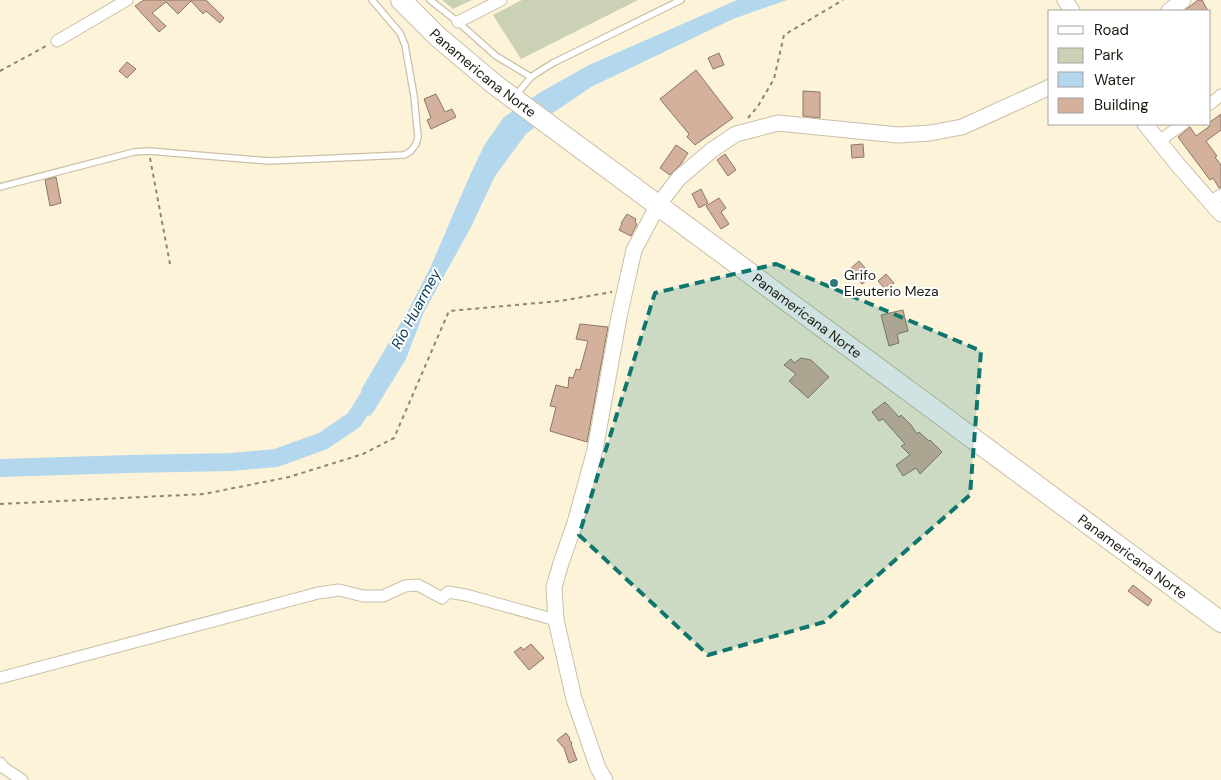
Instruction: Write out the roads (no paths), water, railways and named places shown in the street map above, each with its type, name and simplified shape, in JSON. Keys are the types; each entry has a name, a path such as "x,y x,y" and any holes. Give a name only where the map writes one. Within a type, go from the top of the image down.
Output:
{"highway":[{"name":"Panamericana Norte","path":"401,0 456,54 513,99 1221,622"}],"street":[{"path":"57,41 127,0"},
{"path":"458,22 486,3 500,0"},
{"path":"1170,10 1183,0"},
{"path":"601,776 574,699 556,620 554,587 560,563 575,523 595,450 634,250 658,205 679,178 712,150 736,134 778,123 898,135 930,134 962,127 1048,89"},
{"path":"1211,103 1221,95"},
{"path":"1146,125 1159,142 1216,198 1221,214"},
{"path":"1159,142 1182,125"},
{"path":"0,678 318,593 339,590 363,596 383,596 405,586 418,585 442,598 448,592 466,595 556,620"},
{"path":"0,764 22,780"}],"lane":[{"path":"0,187 134,152 149,151 269,161 404,154 411,151 418,137 414,96 405,45 400,33 372,0"},
{"path":"430,0 496,56 531,78"},
{"path":"513,99 536,73 682,0"}],"water":[{"name":"Río Huarmey","path":"737,0 787,0 733,19 591,87 526,134 495,176 471,227 424,312 406,359 369,417 361,390 410,307 431,266 485,144 504,117 539,93 589,65"}],"waterway":[{"name":"Río Huarmey","path":"0,468 231,462 276,458 323,441 354,420 377,384"}],"place":[{"name":"Grifo Eleuterio Meza","path":"834,283"}]}
